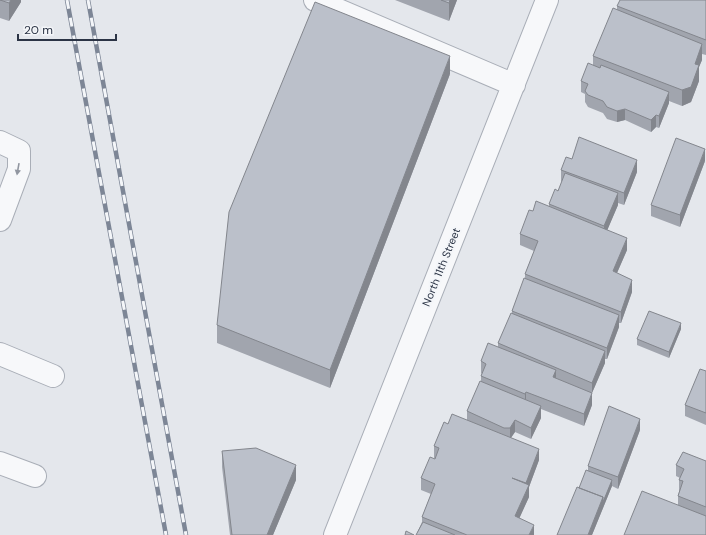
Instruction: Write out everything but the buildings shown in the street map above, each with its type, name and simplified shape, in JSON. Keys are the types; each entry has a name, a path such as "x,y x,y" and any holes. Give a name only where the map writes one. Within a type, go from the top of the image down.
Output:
{"street":[{"path":"315,0 514,85"},
{"name":"North 11th Street","path":"335,535 547,0"},
{"path":"0,142 19,151 19,169 1,215"},
{"path":"0,354 53,376"},
{"path":"0,463 35,476"}],"railway":[{"path":"67,0 166,535"},
{"path":"88,0 186,535"}]}
